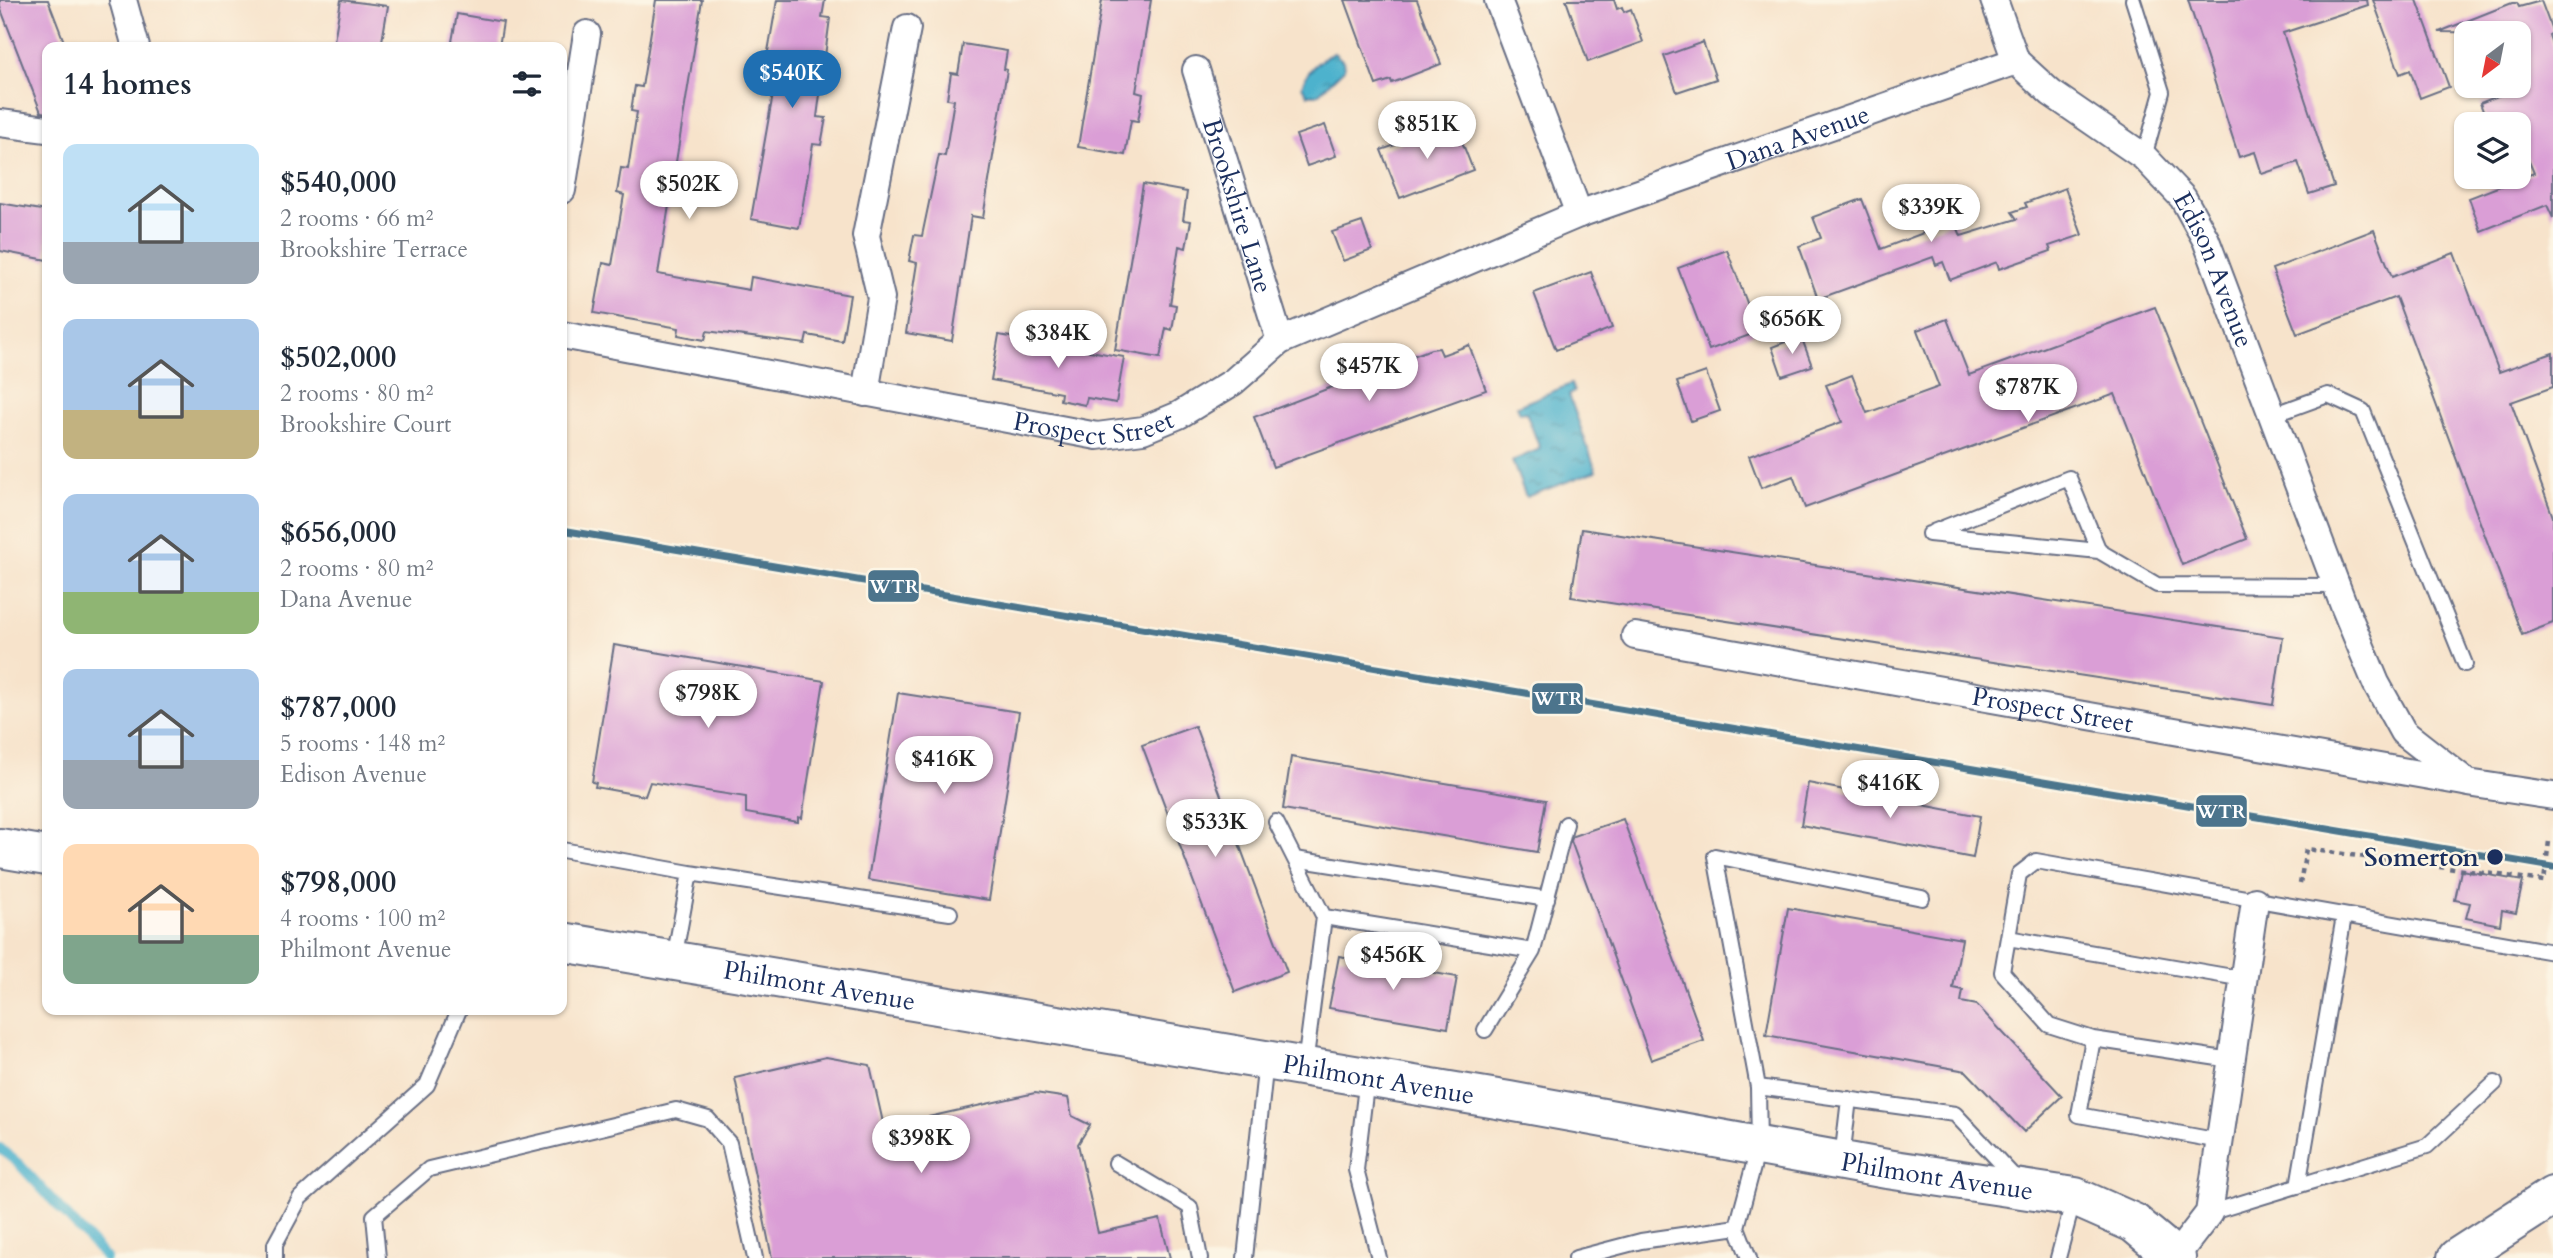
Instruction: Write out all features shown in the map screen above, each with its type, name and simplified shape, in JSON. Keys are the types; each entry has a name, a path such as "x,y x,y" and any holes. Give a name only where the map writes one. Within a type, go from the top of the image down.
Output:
{"main road":[{"path":"0,848 42,855"},
{"name":"Philmont Avenue","path":"567,943 2075,1196 2134,1223 2176,1257"},
{"path":"2457,1258 2553,1196"}],"street":[{"path":"123,0 135,42"},
{"path":"1498,0 1579,214"},
{"name":"Edison Avenue","path":"1994,0 2016,61 2052,93 2144,157 2183,198 2206,240 2376,682 2403,732 2468,783"},
{"path":"865,393 881,298 866,236 907,28"},
{"path":"567,159 587,34"},
{"name":"Dana Avenue","path":"1579,214 2016,61"},
{"name":"Brookshire Lane","path":"1196,70 1280,341"},
{"path":"0,123 42,128"},
{"name":"Prospect Street","path":"567,336 1097,436 1143,430 1179,415 1233,382 1280,341 1579,214"},
{"name":"Prospect Street","path":"1635,636 2553,796"},
{"path":"2176,1257 2209,1213 2255,901"}],"lane":[{"path":"2133,0 2162,92 2144,157"},
{"path":"2273,415 2328,396 2363,411 2465,664"},
{"path":"2099,551 2069,478 1929,534 2099,551 2157,585 2341,596"},
{"path":"1276,822 1324,917 1304,1066"},
{"path":"1485,1030 1533,951 1566,824"},
{"path":"567,851 950,914"},
{"path":"1749,1258 1737,1227 1759,1145 1758,1087 1715,856 1922,898"},
{"path":"1294,859 1547,899"},
{"path":"2231,1060 2093,1040 2049,1025 2003,972 2019,874 2036,861 2553,952"},
{"path":"674,961 690,873"},
{"path":"2298,1186 2344,916"},
{"path":"1324,917 1533,951"},
{"path":"2008,938 2244,979"},
{"path":"275,1258 275,1244 300,1198 427,1085 457,1015"},
{"path":"2093,1040 2079,1115 2220,1141"},
{"path":"1245,1258 1266,1060"},
{"path":"1367,1077 1356,1170 1379,1258"},
{"path":"2209,1213 2427,1146 2495,1083"},
{"path":"1758,1087 1955,1114 2025,1189"},
{"path":"1842,1159 1849,1100"},
{"path":"378,1258 374,1216 429,1169 676,1110 709,1119 729,1143 755,1258"},
{"path":"1116,1163 1190,1207 1200,1258"},
{"path":"2058,1258 2075,1196"},
{"path":"1576,1258 1641,1241 1737,1227"}],"path":[{"path":"2298,895 2306,849 2544,881 2549,841"}],"water":[{"path":"1334,53 1343,61 1344,69 1317,95 1308,95 1302,86 1310,70"},
{"path":"1571,384 1574,392 1569,395 1596,471 1526,497 1512,461 1540,449 1526,412 1520,413 1517,406"}],"building":[{"path":"0,0 48,0 64,42 42,42 42,112 41,112 0,7"},
{"path":"341,0 388,6 382,42 334,42"},
{"path":"656,0 702,0 658,274 749,290 751,277 850,295 842,341 807,335 805,344 707,331 705,340 678,335 679,328 594,313 603,263 612,265 624,195 617,193 621,168 628,169 637,112 631,111 635,86 642,87"},
{"path":"777,0 825,0 822,17 830,18 817,117 826,118 821,145 813,144 799,228 751,219 777,71 765,69"},
{"path":"1102,0 1151,0 1136,92 1143,94 1138,121 1131,120 1125,155 1078,147"},
{"path":"1345,0 1417,0 1441,64 1392,83 1391,80 1376,85"},
{"path":"1566,0 1614,0 1617,9 1622,7 1624,12 1631,9 1643,42 1588,62"},
{"path":"2188,0 2367,0 2368,5 2283,33 2334,186 2309,194 2298,162 2262,174 2255,152 2239,157"},
{"path":"2373,0 2417,0 2449,87 2420,98 2410,70 2400,74"},
{"path":"2541,1 2553,33 2549,35 2553,47 2553,218 2547,205 2481,231 2469,198 2492,189 2531,189 2531,174 2534,173 2531,166 2531,112 2483,112 2480,103 2493,98 2531,98 2531,21 2467,21 2512,3 2517,3 2519,7"},
{"path":"457,14 503,22 500,42 452,42"},
{"path":"2454,26 2454,32 2439,32"},
{"path":"1703,42 1716,79 1677,92 1664,56"},
{"path":"963,44 1007,51 1004,69 1007,70 983,218 971,216 952,341 906,333 917,263 909,261 914,235 922,236 939,155 945,156 954,100 947,99 951,73 958,74"},
{"path":"1455,124 1473,170 1400,198 1381,150"},
{"path":"1325,125 1336,156 1307,166 1296,135"},
{"path":"1143,184 1187,192 1183,220 1191,221 1186,248 1179,246 1170,304 1176,305 1172,330 1166,328 1160,358 1115,350"},
{"path":"2065,188 2082,235 2049,246 2051,251 1999,269 1997,262 1950,280 1943,262 1936,265 1933,257 1818,299 1799,246 1821,238 1813,217 1862,199 1881,249 1955,221 1961,236 2017,219 2012,212 2027,207 2025,203"},
{"path":"0,203 42,210 42,259 0,251"},
{"path":"1362,222 1372,250 1343,261 1332,232"},
{"path":"2374,230 2392,277 2454,253 2499,372 2553,353 2553,387 2511,402 2553,517 2553,623 2522,635 2396,297 2297,334 2272,269"},
{"path":"1727,250 1758,332 1709,350 1678,268"},
{"path":"1591,272 1612,328 1556,350 1534,293"},
{"path":"2155,307 2247,539 2182,565 2115,394 1805,508 1793,476 1761,488 1749,456 1842,422 1826,385 1852,375 1867,413 1939,387 1917,330 1947,319 1969,375"},
{"path":"999,335 1124,357 1116,403 1087,398 1085,405 1060,400 1061,393 991,380"},
{"path":"1801,336 1812,366 1782,376 1772,347"},
{"path":"1469,345 1486,390 1273,467 1254,417 1431,349 1439,348 1442,355"},
{"path":"1706,372 1720,411 1691,421 1677,382"},
{"path":"1582,529 2283,637 2273,705 1571,597"},
{"path":"614,645 824,681 802,818 798,817 798,822 746,813 746,797 650,782 645,796 595,787 596,783 592,782"},
{"path":"898,693 1019,712 989,900 868,880"},
{"path":"1195,726 1287,972 1235,992 1142,745"},
{"path":"1291,757 1546,800 1537,852 1283,809"},
{"path":"1808,783 1980,816 1973,858 1801,825"},
{"path":"1623,819 1704,1041 1651,1060 1571,841 1573,836"},
{"path":"2461,870 2523,881 2516,913 2502,910 2500,925 2466,918 2470,903 2455,900"},
{"path":"1788,908 1962,939 1953,988 1963,990 1961,1002 1977,1005 2062,1096 2024,1132 1966,1071 1766,1035"},
{"path":"1339,956 1457,977 1448,1028 1329,1008"},
{"path":"826,1057 870,1065 884,1127 1035,1093 1068,1098 1072,1116 1090,1125 1078,1144 1098,1233 1160,1219 1170,1258 772,1258 735,1078"}],"waterway":[{"path":"0,1148 19,1164 106,1258"}],"transit line":[{"name":"WTR","path":"567,531 2553,867"}],"place":[{"name":"Somerton","path":"2495,857"}]}
